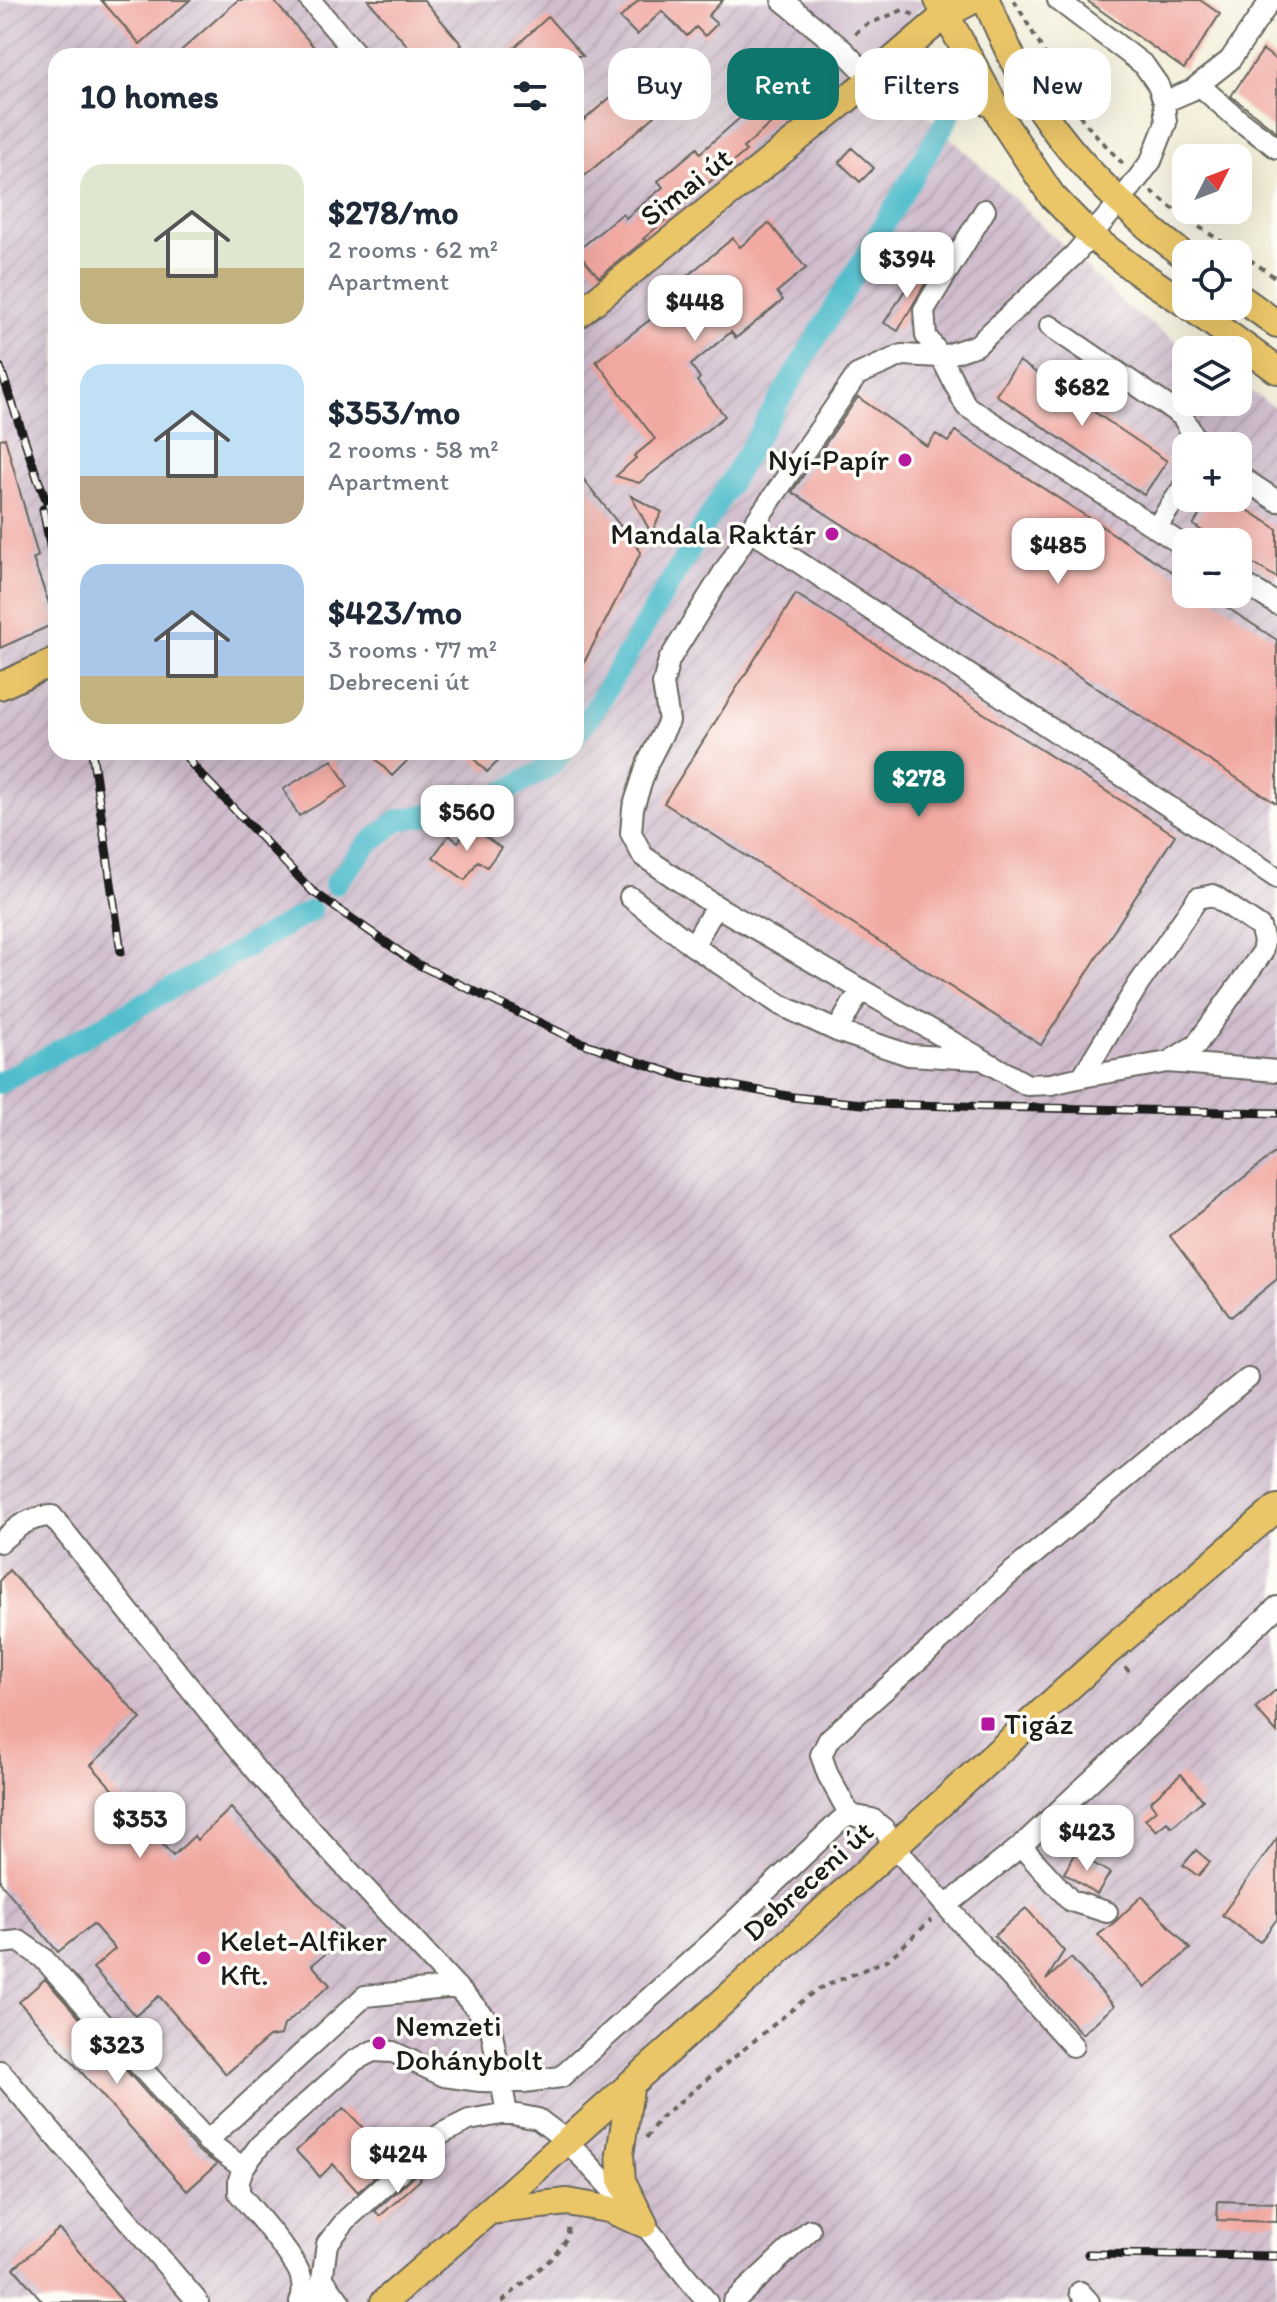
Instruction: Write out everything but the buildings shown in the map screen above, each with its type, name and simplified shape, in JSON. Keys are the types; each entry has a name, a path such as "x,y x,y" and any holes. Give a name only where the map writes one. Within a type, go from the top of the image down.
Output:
{"main road":[{"name":"Simai út","path":"903,48 941,8 973,0"},
{"path":"986,0 1028,89 1058,134 1120,202 1172,245"},
{"path":"941,8 994,105 1052,196 1091,236 1172,295"},
{"name":"Simai út","path":"584,309 855,92"},
{"path":"988,102 994,105"},
{"path":"1252,306 1277,324"},
{"path":"1208,320 1277,370"},
{"path":"0,686 48,665"},
{"name":"Debreceni út","path":"384,2302 567,2141 1110,1650 1277,1508"},
{"path":"631,2083 620,2154 622,2181 644,2224"},
{"path":"489,2211 567,2202 608,2209 644,2224"}],"street":[{"path":"310,0 351,48"},
{"path":"782,0 855,62"},
{"path":"1058,0 1144,65 1158,85 1166,123 1151,161 1091,236 1051,278 977,345 941,357 902,355 857,375 750,530 669,660 663,684 669,721 648,762 633,808 631,833 643,856 716,906 1027,1085 1051,1084 1168,1062 1277,1071"},
{"path":"1164,102 1199,85 1230,60 1271,0"},
{"path":"1199,85 1277,148"},
{"path":"985,210 924,310 926,336 941,357 966,406 1172,538"},
{"path":"1050,326 1182,416 1192,432"},
{"path":"1252,484 1277,501"},
{"path":"1156,528 1172,504"},
{"path":"750,530 1277,878"},
{"path":"1252,589 1277,604"},
{"path":"1082,1077 1138,985 1198,898 1213,895 1260,927 1270,957 1196,1045 1168,1062"},
{"path":"630,897 693,946 781,1005 837,1031 909,1055 985,1060"},
{"path":"693,946 716,906"},
{"path":"837,1031 861,989"},
{"path":"850,1815 828,1775 821,1755 829,1739 942,1639 1006,1577 1248,1378"},
{"path":"0,1542 23,1522 38,1516 52,1516 259,1774 490,2023 507,2113"},
{"path":"946,1906 1021,1846 1277,1607"},
{"path":"300,2302 303,2295 301,2274 239,2193 239,2180 253,2153 354,2061 373,2051 393,2052 444,2076 502,2082 561,2077 850,1815 872,1819 884,1829 894,1846 946,1906 1073,2046"},
{"path":"1021,1846 1071,1901 1107,1912"},
{"path":"0,1943 19,1941 43,1958 207,2141 243,2168"},
{"path":"207,2141 365,1996 457,1987"},
{"path":"0,2071 198,2302"},
{"path":"319,2302 327,2244 347,2219 441,2134 469,2120 507,2113 538,2119 567,2141 644,2224 707,2302"},
{"path":"733,2302 810,2230"},
{"path":"290,2256 324,2270 340,2302"}],"path":[{"path":"620,2154 635,2154 660,2118 816,1990 889,1959 946,1906"},
{"path":"502,2302 553,2257 567,2238 567,2202"}],"shaded area":[{"path":"0,0 795,0 855,48 855,120 932,120 1128,308 1172,338 1172,416 1252,416 1252,392 1277,409 1277,2302 0,2302"},
{"path":"795,0 924,0 926,3 880,48 855,48"}],"waterway":[{"path":"584,723 947,120"},
{"path":"335,884 367,845 398,820 480,806 556,760"},
{"path":"0,1083 311,911"}],"railway":[{"path":"0,367 48,504"},
{"path":"43,509 48,535"},
{"path":"93,760 121,952"},
{"path":"189,760 312,891 417,964 580,1042 683,1077 793,1097 862,1104 1277,1113"},
{"path":"1088,2254 1277,2256"}],"place":[{"name":"Nyí-Papír","path":"905,460"},
{"name":"Mandala Raktár","path":"832,534"},
{"name":"Tigáz","path":"988,1724"},
{"name":"Kelet-Alfiker Kft.","path":"204,1958"},
{"name":"Nemzeti Dohánybolt","path":"379,2043"}]}
